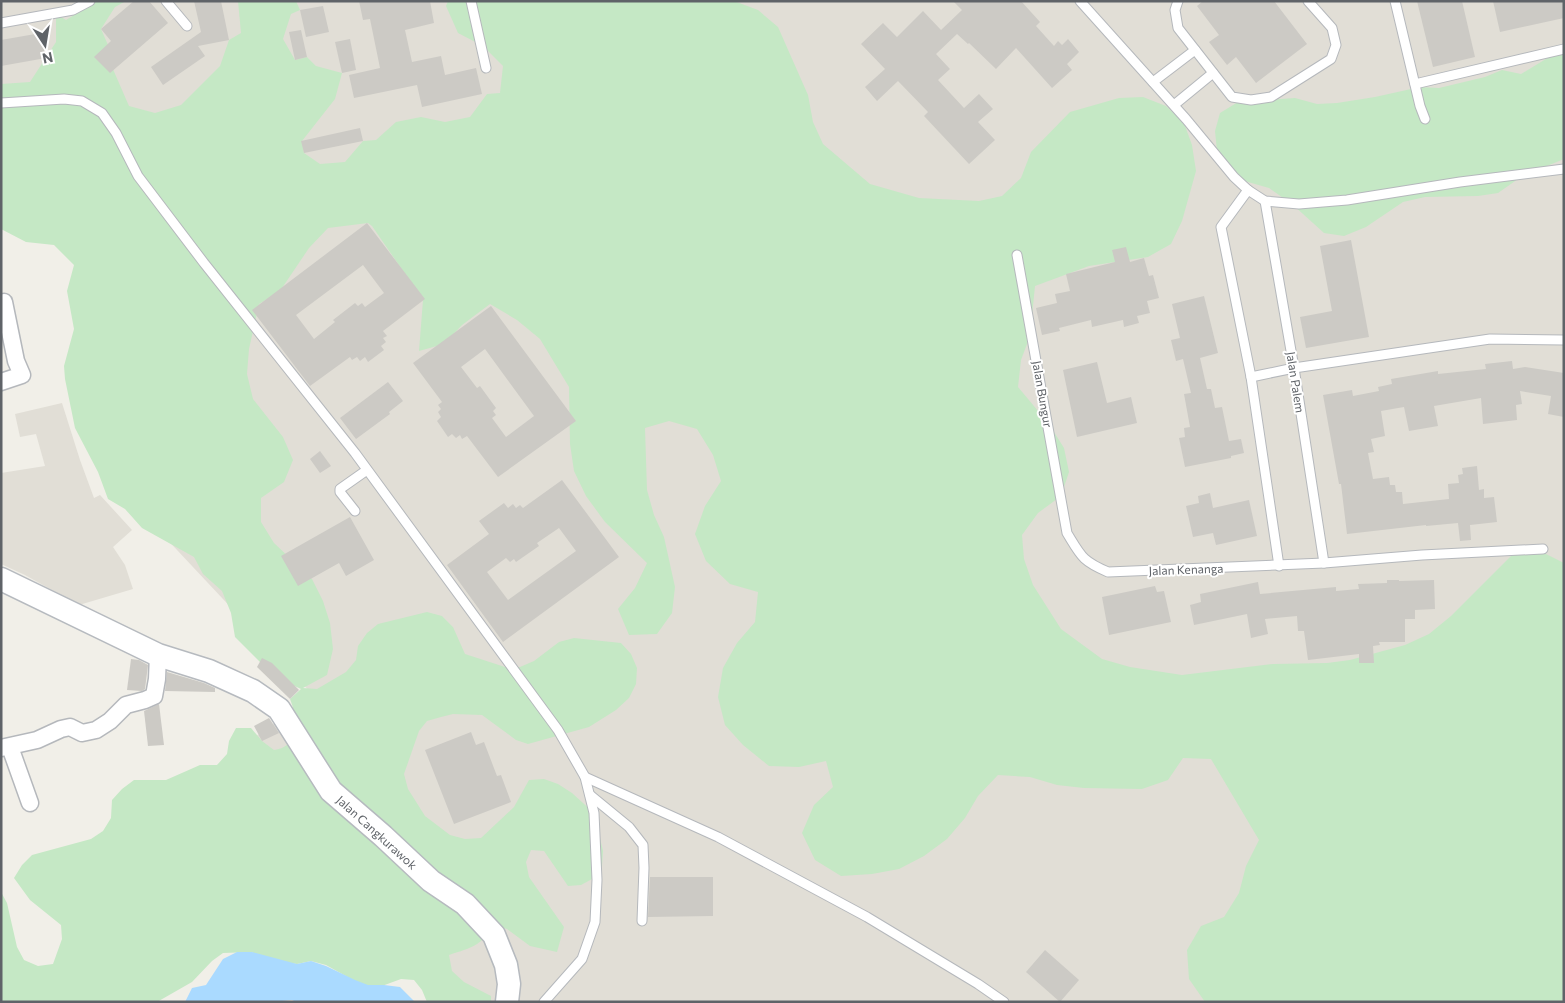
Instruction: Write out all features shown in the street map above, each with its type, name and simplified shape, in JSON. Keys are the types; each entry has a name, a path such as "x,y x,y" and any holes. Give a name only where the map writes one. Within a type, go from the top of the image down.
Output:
{"street":[{"path":"1,382 22,375 16,361 4,302"},
{"name":"Jalan Cangkurawok","path":"1,579 158,655 209,671 253,691 279,709 330,791 383,836 431,881 465,904 494,935 506,965 509,984 507,1002"},
{"path":"30,802 6,747 37,740 70,727 82,733 96,730 110,721 126,705 154,696 158,655"}],"lane":[{"path":"1,23 73,10 90,1"},
{"path":"166,1 187,26"},
{"path":"471,1 486,68"},
{"path":"1080,1 1174,105 1234,177 1248,190 1265,201 1299,204 1347,200 1460,182 1564,169"},
{"path":"1178,1 1175,10 1178,28 1232,97 1251,100 1271,98 1331,59 1336,45 1332,28 1308,1"},
{"path":"1395,1 1425,119"},
{"path":"1415,84 1564,49"},
{"path":"1153,82 1195,50"},
{"path":"1174,105 1213,73"},
{"path":"1,103 82,100 102,112 116,133 138,176 367,470 558,730 585,777 594,813 595,922 582,959 544,1002"},
{"path":"1248,190 1221,227 1251,377 1279,566"},
{"name":"Jalan Palem","path":"1265,201 1294,368 1324,563"},
{"name":"Jalan Bungur","path":"1017,255 1066,533"},
{"path":"1251,377 1294,368 1490,339 1564,340"},
{"path":"354,511 340,492 340,489 367,470"},
{"name":"Jalan Kenanga","path":"1066,533 1081,557 1092,566 1108,572 1279,566 1422,555 1543,549"},
{"path":"585,777 718,837 858,913 978,984 1004,1002"},
{"path":"590,795 629,828 643,845 642,921"}],"shaded area":[{"path":"1,1 1564,1 1564,1002 473,1002 243,745 314,696 102,470 79,215 1,224"},
{"path":"62,403 94,498 100,495 132,530 113,547 125,565 133,589 79,605 1,564 1,473 45,466 36,434 20,437 15,414"}],"green space":[{"path":"93,1 126,1 115,7 101,29 108,45 109,60 129,106 155,113 181,105 220,66 229,40 241,33 238,1 296,1 300,10 291,14 283,39 295,60 307,57 316,66 342,73 335,99 302,141 304,153 320,164 345,162 363,141 376,140 396,122 421,117 445,122 470,117 487,94 500,93 503,66 483,46 458,33 446,6 448,1 734,1 758,10 778,27 808,95 813,122 823,144 870,184 919,198 979,201 1002,196 1021,178 1031,152 1070,112 1119,98 1143,97 1166,106 1184,123 1192,145 1196,171 1182,221 1171,244 1148,257 1089,266 1035,286 1030,336 1021,360 1018,387 1049,424 1064,448 1069,472 1061,496 1038,513 1022,535 1024,559 1033,585 1061,629 1102,659 1130,667 1182,675 1273,664 1327,663 1350,660 1405,645 1429,634 1451,616 1513,554 1536,549 1564,563 1564,1002 1205,1002 1189,979 1187,950 1201,926 1224,917 1239,893 1246,866 1259,840 1211,759 1183,758 1168,780 1142,789 1084,788 1057,785 1030,777 998,775 978,796 965,818 947,839 924,856 899,869 872,874 841,876 815,860 802,833 814,805 833,787 826,761 799,767 769,766 743,745 725,725 718,697 723,668 737,643 755,622 758,592 730,584 706,561 695,534 705,506 721,481 713,455 697,429 669,421 645,428 647,490 654,515 664,537 675,587 672,613 657,634 629,635 618,609 635,588 647,563 605,522 586,496 574,471 570,444 569,387 540,339 517,320 490,304 462,325 444,344 419,351 423,300 372,226 368,223 328,228 309,248 280,291 259,304 249,349 247,374 253,399 283,437 293,460 284,482 261,498 261,522 274,543 312,579 323,601 330,623 333,649 327,675 303,688 317,689 346,672 356,660 358,646 367,633 378,624 427,612 442,616 453,627 465,654 505,667 520,667 534,661 559,642 574,638 621,643 631,654 637,668 636,684 629,698 616,710 589,727 528,744 516,740 482,715 453,714 441,717 427,721 419,731 404,774 408,789 425,816 450,835 465,839 481,838 514,807 529,780 544,779 558,784 572,793 594,813 603,851 602,866 594,878 581,885 568,886 544,851 531,850 526,862 529,877 564,927 557,952 530,946 507,929 495,925 480,942 449,955 452,971 464,982 491,996 491,1002 427,1002 422,990 414,980 401,979 371,990 326,965 311,961 297,964 260,959 252,952 223,953 212,961 192,982 157,1002 1,1002 1,892 7,903 17,947 24,960 38,966 53,964 62,939 61,925 30,900 14,878 22,865 32,855 91,839 103,831 111,818 112,800 134,780 166,780 200,765 217,765 227,754 229,741 236,728 251,728 262,741 274,750 283,747 289,743 295,730 295,715 290,699 301,689 275,677 235,637 231,613 222,591 203,574 194,557 142,528 125,509 108,499 98,472 75,428 65,379 64,366 74,329 67,291 74,265 54,245 26,242 1,229 1,84 30,82 56,42 56,14 66,20"},
{"path":"1564,48 1564,159 1518,179 1498,193 1478,196 1425,197 1403,202 1366,227 1344,236 1324,233 1292,204 1269,188 1248,182 1228,173 1217,151 1215,131 1220,113 1238,102 1295,98 1317,104 1337,103 1420,87 1439,88 1485,77 1502,70 1521,74"}],"water":[{"path":"237,952 252,952 297,964 311,961 368,985 400,987 415,1002 296,1002 292,1000 273,1002 185,1002 192,988 206,985 223,959"}],"building":[{"path":"134,1 149,1 168,23 110,73 94,57 111,41 101,29"},
{"path":"194,1 221,1 229,40 198,46 205,56 163,85 151,67 201,32"},
{"path":"359,1 430,1 434,23 405,30 412,62 441,56 445,75 476,68 482,94 422,107 417,85 354,98 349,75 380,68 370,19 363,20"},
{"path":"953,1 1021,1 1040,22 1036,26 1054,46 1058,41 1062,45 1068,39 1079,52 1067,64 1072,70 1052,88 1016,48 996,69 957,34 936,54 950,69 938,80 964,108 979,94 993,109 978,122 995,140 969,164 924,116 928,112 898,81 877,101 865,87 885,69 861,44 883,23 897,37 923,11 941,30 962,10"},
{"path":"1203,1 1274,1 1307,44 1256,83 1236,57 1227,65 1209,42 1219,35 1197,6"},
{"path":"1417,1 1462,1 1475,57 1433,67"},
{"path":"1493,1 1564,1 1564,18 1500,32"},
{"path":"323,6 329,32 306,37 300,10"},
{"path":"301,30 307,57 295,60 289,32"},
{"path":"41,33 46,58 1,66 1,40"},
{"path":"350,39 356,70 342,73 335,42"},
{"path":"360,128 363,141 304,153 301,141"},
{"path":"367,223 425,299 383,331 387,336 383,338 386,342 381,346 384,350 368,362 365,357 360,361 357,357 352,360 350,357 310,386 252,310","holes":["363,265 384,293 365,307 362,303 358,306 355,303 333,320 335,322 314,339 296,315"]},
{"path":"1351,240 1369,337 1306,348 1300,317 1332,311 1320,246"},
{"path":"1126,247 1130,262 1144,258 1149,276 1153,275 1159,298 1147,301 1150,313 1137,316 1139,323 1124,327 1123,320 1092,327 1091,320 1059,328 1060,331 1042,335 1036,308 1057,303 1055,294 1070,291 1066,274 1115,262 1112,250"},
{"path":"1204,296 1218,353 1200,358 1207,389 1211,389 1215,408 1222,407 1229,441 1241,439 1244,453 1231,456 1231,458 1185,467 1179,438 1185,437 1184,428 1190,427 1184,394 1191,393 1183,359 1176,361 1171,340 1180,338 1172,304"},
{"path":"491,306 576,421 498,477 467,436 462,439 460,435 456,438 452,434 448,437 437,421 441,417 438,412 441,409 438,405 442,402 413,363","holes":["485,349 534,416 506,437 492,418 496,415 493,411 496,408 480,386 477,388 461,367"]},
{"path":"1512,361 1513,369 1525,367 1564,373 1564,417 1548,414 1551,396 1520,391 1522,404 1516,405 1517,420 1483,424 1481,398 1434,406 1438,426 1409,431 1404,407 1381,411 1385,436 1371,439 1374,452 1368,453 1373,479 1389,477 1390,485 1395,485 1396,492 1402,492 1403,504 1449,499 1448,484 1459,483 1458,475 1463,474 1462,468 1477,466 1479,490 1484,489 1484,498 1494,497 1497,522 1470,525 1471,540 1460,541 1458,523 1347,534 1341,484 1339,484 1323,395 1352,390 1353,396 1379,391 1378,387 1392,384 1391,379 1438,371 1438,374 1486,369 1485,364"},
{"path":"1097,362 1107,403 1131,397 1137,423 1077,437 1063,370"},
{"path":"388,382 403,401 389,412 390,414 356,439 340,418"},
{"path":"320,451 331,466 320,473 310,459"},
{"path":"562,480 619,557 503,642 447,565 489,534 479,521 504,503 508,508 513,504 516,508 520,505 523,508","holes":["559,528 576,551 508,600 487,572 506,558 510,562 514,559 516,562 539,546 537,543"]},
{"path":"1210,493 1213,508 1249,500 1257,536 1216,545 1213,533 1193,537 1186,506 1199,503 1198,496"},
{"path":"350,517 374,560 346,576 339,563 298,586 281,556"},
{"path":"1387,580 1434,580 1435,609 1415,610 1415,619 1405,619 1405,642 1379,642 1380,645 1373,646 1374,663 1359,663 1359,654 1308,660 1304,631 1298,631 1297,616 1265,619 1268,634 1251,638 1247,614 1194,625 1190,605 1201,602 1200,594 1258,582 1260,594 1336,587 1336,591 1359,589 1358,584 1387,583"},
{"path":"1155,586 1157,592 1164,591 1171,622 1109,635 1102,597"},
{"path":"262,658 272,663 299,690 290,699 257,667"},
{"path":"131,659 139,660 148,665 145,689 142,691 127,690"},
{"path":"167,672 204,683 215,688 215,692 165,691"},
{"path":"159,704 164,745 148,746 144,711"},
{"path":"269,718 279,733 262,741 254,726"},
{"path":"471,732 476,745 484,742 497,776 501,775 511,802 454,824 425,750"},
{"path":"650,877 713,877 713,916 648,917"},
{"path":"1045,950 1079,980 1060,1002 1026,972"}]}
